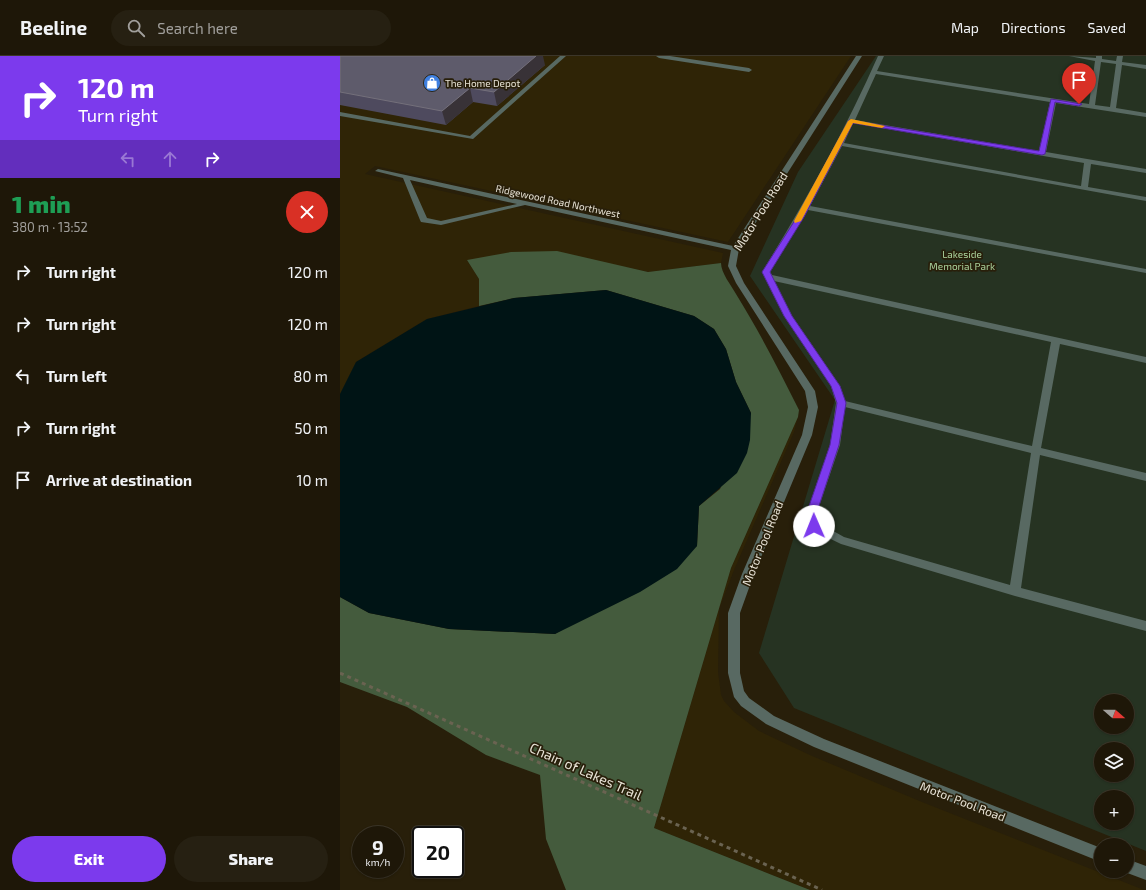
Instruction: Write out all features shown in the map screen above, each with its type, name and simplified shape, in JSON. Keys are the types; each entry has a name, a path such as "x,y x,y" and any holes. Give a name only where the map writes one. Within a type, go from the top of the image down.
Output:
{"street":[{"path":"340,114 471,138 563,56"},
{"path":"659,56 749,70"},
{"name":"Motor Pool Road","path":"859,56 735,250 732,266 740,282 810,392 813,407 807,435 748,574 734,613 734,673 738,693 744,702 770,720 819,743 1094,852"},
{"path":"882,56 840,144 806,207 766,272 788,316 835,386 842,403 835,445 811,515 814,526 841,540 1015,591 1146,626"},
{"path":"1072,56 1120,59 1146,67"},
{"path":"1092,106 1099,58"},
{"path":"1113,110 1120,59"},
{"path":"874,72 1146,115"},
{"path":"1042,154 1053,100"},
{"path":"851,121 1146,172"},
{"path":"840,144 1146,199"},
{"path":"1084,189 1088,162"},
{"name":"Ridgewood Road Northwest","path":"378,171 735,250"},
{"path":"406,178 424,220 441,224 525,204"},
{"path":"806,207 1146,271"},
{"path":"768,277 1146,360"},
{"path":"1015,591 1036,450 1056,341"},
{"path":"842,403 1146,476"},
{"path":"1134,869 1146,873"}],"path":[{"name":"Chain of Lakes Trail","path":"340,673 822,890"}],"shaded area":[{"path":"340,56 851,56 728,242 375,166 365,174 723,253 721,263 649,272 615,265 467,260 479,279 479,306 427,319 356,362 340,394"},
{"path":"606,290 694,316 714,329 726,349 736,382 751,413 750,440 747,453 737,473 699,506 697,546 677,569 640,592 555,634 449,629 369,613 340,597 340,394 356,362 427,319 514,298"},
{"path":"798,417 794,432 734,570 719,609 718,672 721,695 724,701 734,712 759,731 812,756 922,802 1094,870 1094,878 1114,878 1144,890 810,890 654,828 731,568"}],"green space":[{"name":"Lakeside Memorial Park","path":"876,56 1146,56 1146,851 1134,846 1134,838 1114,838 1094,830 1134,830 1134,790 1094,790 1094,830 794,708 759,653 835,400 750,276 798,172"},
{"path":"557,251 648,272 721,263 724,275 761,336 799,410 798,417 731,568 654,828 810,890 566,890 546,839 540,775 486,755 407,707 340,682 340,597 369,613 449,629 555,634 697,546 699,506 720,489 751,413 736,382 726,349 714,329 694,316 606,290 514,298 479,306 479,279 467,260 511,252"}],"building":[{"name":"The Home Depot","path":"340,56 536,56 494,92 470,88 442,111 340,92"}],"slow traffic":[{"path":"798,221 851,121 882,126"}],"place":[{"name":"The Home Depot","path":"432,83"}],"route":[{"path":"814,526 811,515 835,445 842,403 835,386 788,316 766,272 800,217 851,121 1042,154 1053,100 1079,104"}]}
